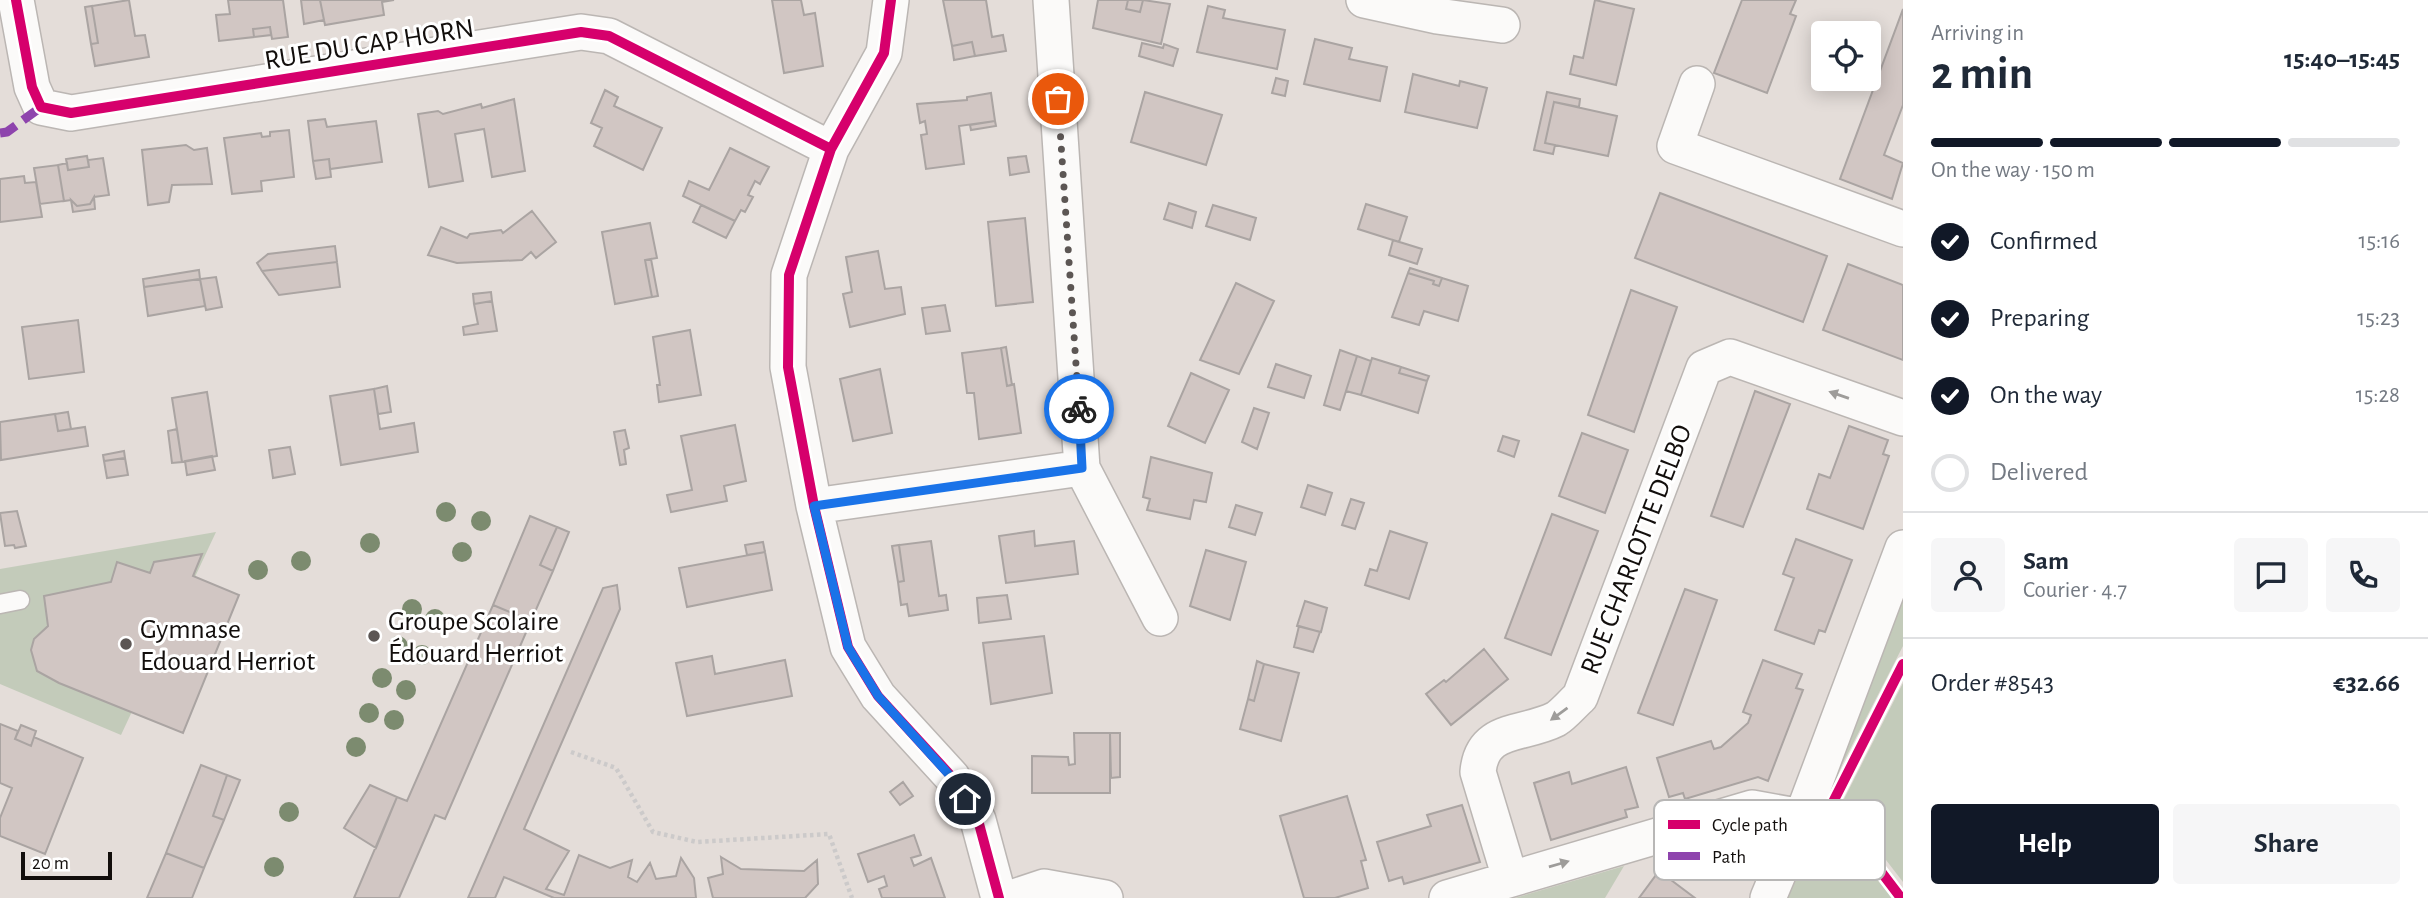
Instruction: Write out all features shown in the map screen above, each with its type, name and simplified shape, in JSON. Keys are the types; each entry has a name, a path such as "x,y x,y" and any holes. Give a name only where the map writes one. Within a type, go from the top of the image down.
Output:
{"street":[{"name":"RUE DU CAP HORN","path":"16,0 32,87 41,107 71,113 581,32 608,36 831,149"},
{"path":"891,0 884,53 831,149 789,275 788,367 814,506 848,647 878,696 952,778 978,820 999,898"},
{"path":"1051,0 1082,468 1160,618"},
{"path":"1364,0 1437,16 1502,25"},
{"path":"1697,84 1675,146 1903,229"},
{"name":"RUE CHARLOTTE DELBO","path":"1510,878 1478,772 1479,754 1490,741 1557,718 1580,697 1704,368 1730,357 1903,418"},
{"path":"814,506 1082,468"},
{"path":"1808,800 1903,548"},
{"path":"1447,898 1654,836"},
{"path":"1768,898 1776,880"},
{"path":"1011,898 1044,887 1105,898"}],"lane":[{"path":"0,604 20,600"}],"path":[{"path":"571,752 616,768 653,832 697,842 829,834 852,898"}],"green space":[{"path":"216,532 121,735 0,684 0,569"},
{"path":"1903,598 1903,646 1827,794"},
{"path":"1903,683 1903,882 1885,859 1885,800 1844,800"},
{"path":"1624,866 1605,898 1515,898"},
{"path":"1790,880 1877,880 1892,898 1782,898"}],"building":[{"path":"129,0 135,36 145,35 149,57 95,66 91,44 98,43 92,6"},
{"path":"228,0 283,0 288,37 272,39 270,27 253,29 254,37 219,41 216,15 230,14"},
{"path":"301,0 320,0 324,20 304,24"},
{"path":"320,0 394,0 382,2 384,15 325,25"},
{"path":"772,0 801,0 804,15 815,13 823,66 784,73"},
{"path":"943,0 986,0 992,37 1003,35 1006,51 975,56 972,42 952,46"},
{"path":"1098,0 1128,0 1126,9 1140,12 1143,0 1170,4 1161,44 1093,28"},
{"path":"1128,0 1143,0 1140,12 1126,9"},
{"path":"1595,0 1634,9 1616,85 1570,74 1574,56 1583,58"},
{"path":"1742,0 1796,0 1790,14 1796,16 1767,93 1714,73"},
{"path":"92,6 98,43 91,44 85,7"},
{"path":"1208,6 1225,10 1223,18 1285,30 1277,69 1197,52"},
{"path":"1903,9 1903,105 1884,155 1903,163 1892,199 1840,179 1873,91 1881,91 1881,68"},
{"path":"270,27 271,35 254,37 253,29"},
{"path":"1315,39 1352,48 1349,59 1387,67 1380,101 1304,84"},
{"path":"972,42 975,56 954,60 952,46"},
{"path":"1142,43 1163,48 1164,44 1178,49 1173,66 1139,56"},
{"path":"1413,74 1459,86 1460,81 1487,88 1477,128 1405,112"},
{"path":"1276,78 1288,81 1285,96 1272,93"},
{"path":"605,90 618,97 614,106 662,128 643,170 594,146 602,128 591,123"},
{"path":"1145,92 1222,115 1206,165 1131,142"},
{"path":"1547,92 1580,99 1579,107 1554,102 1545,143 1555,145 1553,154 1534,150"},
{"path":"991,93 995,121 959,126 964,164 926,169 921,135 927,134 925,121 920,123 917,104 967,100 967,97"},
{"path":"514,99 525,171 492,177 484,129 455,134 463,181 429,187 418,114 438,111 443,114 481,104 482,108"},
{"path":"1554,102 1617,116 1608,156 1545,143"},
{"path":"325,119 327,127 376,121 382,162 330,169 329,159 313,161 308,121"},
{"path":"995,121 996,126 971,130 970,125"},
{"path":"289,130 294,177 261,181 262,191 232,194 224,138 261,133 262,137 270,136 270,132"},
{"path":"186,145 194,150 207,148 212,184 172,185 169,202 148,205 142,150"},
{"path":"730,148 769,167 760,184 755,181 748,195 753,197 745,212 741,210 735,221 683,196 689,181 709,190"},
{"path":"87,156 89,167 68,170 66,159"},
{"path":"1026,156 1029,172 1010,175 1008,158"},
{"path":"103,158 109,195 94,197 90,204 77,206 71,200 64,201 58,165 67,163 68,170 89,167 88,160"},
{"path":"329,159 331,177 316,179 313,161"},
{"path":"58,165 64,201 40,204 34,168"},
{"path":"24,176 25,183 36,182 42,217 0,222 0,179"},
{"path":"1660,193 1827,256 1803,322 1635,258"},
{"path":"94,197 95,209 73,212 71,200 77,206 90,204"},
{"path":"1169,203 1196,212 1192,228 1164,219"},
{"path":"1366,204 1407,217 1399,242 1358,229"},
{"path":"701,205 735,221 726,238 693,222"},
{"path":"1213,205 1256,218 1250,240 1206,226"},
{"path":"532,211 556,242 536,258 531,252 522,260 457,263 428,255 441,227 467,238 470,234 501,230 503,233"},
{"path":"1025,218 1033,302 996,306 988,222"},
{"path":"650,223 657,258 645,260 652,297 615,304 602,232"},
{"path":"1393,240 1422,249 1417,264 1389,255"},
{"path":"335,246 337,262 262,271 257,263 268,254"},
{"path":"878,251 885,289 901,287 905,314 850,327 843,294 852,292 846,257"},
{"path":"651,259 658,296 652,297 645,260"},
{"path":"337,262 340,287 279,295 262,271"},
{"path":"1848,264 1903,285 1903,360 1823,330"},
{"path":"1410,268 1442,278 1439,286 1433,284 1434,281 1408,273"},
{"path":"199,270 200,279 144,287 143,279"},
{"path":"1408,273 1434,281 1433,284 1439,286 1442,278 1468,286 1458,321 1424,311 1419,325 1392,317"},
{"path":"216,277 222,307 206,310 200,279"},
{"path":"200,279 205,306 148,316 144,287"},
{"path":"1236,283 1274,301 1239,374 1200,360"},
{"path":"1631,290 1677,307 1634,432 1588,415"},
{"path":"491,292 492,301 474,304 473,294"},
{"path":"492,301 497,331 464,335 463,327 478,324 474,304"},
{"path":"945,305 950,331 926,334 922,308"},
{"path":"78,320 84,372 29,379 22,327"},
{"path":"690,330 701,395 659,402 657,385 660,385 653,337"},
{"path":"1006,347 1012,385 1007,386 1001,348"},
{"path":"1001,348 1007,386 1014,384 1021,433 979,439 974,393 967,393 962,353"},
{"path":"1340,350 1357,356 1340,410 1324,405"},
{"path":"1357,356 1371,361 1361,395 1346,391"},
{"path":"1372,358 1401,367 1399,373 1427,381 1418,413 1361,395"},
{"path":"1276,364 1311,376 1304,398 1268,387"},
{"path":"1401,367 1429,376 1427,381 1399,373"},
{"path":"880,369 892,433 853,441 840,379"},
{"path":"1191,373 1229,390 1205,443 1168,426"},
{"path":"387,386 391,412 378,414 374,389"},
{"path":"374,389 380,429 414,423 418,452 341,465 330,396"},
{"path":"1755,391 1790,404 1743,527 1711,516"},
{"path":"207,392 217,456 182,462 172,398"},
{"path":"1254,408 1269,413 1257,449 1242,442"},
{"path":"68,412 71,429 58,431 55,414"},
{"path":"55,414 58,431 85,427 88,446 1,460 0,422"},
{"path":"735,425 746,481 724,486 727,501 671,512 667,495 692,490 681,436"},
{"path":"1849,426 1888,440 1883,454 1889,456 1863,529 1807,509 1819,474 1830,478"},
{"path":"177,429 182,462 172,463 168,431"},
{"path":"625,430 629,448 624,450 626,464 620,465 614,432"},
{"path":"1582,433 1628,450 1605,513 1559,496"},
{"path":"1503,436 1519,441 1514,457 1498,451"},
{"path":"290,447 295,474 273,478 269,450"},
{"path":"124,451 125,458 104,461 103,455"},
{"path":"212,456 215,470 187,475 185,461"},
{"path":"1151,457 1212,473 1206,502 1194,500 1190,519 1147,510 1150,499 1143,497"},
{"path":"125,458 128,475 107,478 104,461"},
{"path":"1308,485 1332,493 1325,515 1301,507"},
{"path":"1351,499 1364,503 1355,529 1342,525"},
{"path":"1236,505 1262,513 1255,535 1229,527"},
{"path":"17,511 26,546 15,548 14,545 5,546 0,513"},
{"path":"1552,514 1598,531 1551,655 1505,638"},
{"path":"530,516 557,527 540,565 553,571 531,621 493,605"},
{"path":"557,527 569,532 553,571 540,565"},
{"path":"1034,531 1035,546 1074,541 1078,574 1006,583 999,536"},
{"path":"1390,531 1427,543 1409,599 1365,585 1370,569 1377,571"},
{"path":"1796,539 1852,560 1825,632 1819,630 1814,644 1775,630 1794,578 1783,574"},
{"path":"931,541 939,596 946,595 948,610 909,616 907,604 901,605 898,582 904,581 899,545"},
{"path":"763,542 765,552 747,555 745,545"},
{"path":"899,545 904,581 898,582 892,546"},
{"path":"1206,550 1246,562 1230,620 1190,606"},
{"path":"765,552 772,590 687,607 679,568"},
{"name":"Gymnase Edouard Herriot","path":"202,554 193,576 239,595 183,733 59,683 37,671 31,650 34,639 48,626 44,596 111,582 117,562 150,573 154,562"},
{"path":"617,585 620,609 524,829 569,851 546,889 564,895 579,855 610,868 632,860 628,877 637,882 650,863 656,879 676,876 681,858 694,878 696,898 554,898 504,877 495,898 468,898 603,588"},
{"path":"1685,589 1717,600 1673,725 1638,713"},
{"path":"1007,595 1011,619 979,623 977,598"},
{"path":"1305,601 1327,608 1321,632 1297,626"},
{"path":"493,605 531,621 445,819 435,815 399,898 354,898 397,797 407,801"},
{"path":"1299,626 1320,632 1313,652 1294,647"},
{"path":"1044,636 1052,693 991,704 983,643"},
{"path":"1484,649 1508,679 1451,725 1426,694 1444,680 1446,682"},
{"path":"712,656 715,674 785,660 792,696 687,716 676,663"},
{"path":"1763,660 1802,674 1796,688 1803,690 1768,781 1758,777 1685,799 1683,793 1669,797 1657,758 1711,741 1714,749 1721,747 1748,723 1751,715 1743,712"},
{"path":"1257,661 1264,664 1254,701 1248,699"},
{"path":"1264,664 1299,673 1281,741 1240,729 1248,699 1254,701"},
{"path":"0,724 18,731 15,739 31,746 34,737 83,758 45,854 0,836 0,818 12,788 0,783"},
{"path":"21,725 36,731 31,746 15,739"},
{"path":"1074,733 1110,733 1110,793 1032,793 1032,756 1068,757 1069,765 1075,764"},
{"path":"1110,733 1120,733 1120,777 1111,778"},
{"path":"201,765 227,775 213,816 224,820 204,868 166,853"},
{"path":"1626,767 1638,807 1625,810 1627,817 1551,840 1534,783 1569,772 1572,784"},
{"path":"227,775 240,780 224,820 213,816"},
{"path":"903,782 913,796 900,805 890,792"},
{"path":"370,785 397,797 376,848 344,828"},
{"path":"1347,796 1366,860 1361,861 1368,888 1335,898 1304,898 1280,816"},
{"path":"1462,805 1480,862 1404,884 1402,877 1389,881 1377,842 1431,826 1427,815"},
{"path":"914,835 921,855 911,858 914,866 931,858 945,898 882,898 879,889 887,886 884,876 868,882 858,854"},
{"path":"166,853 204,868 192,898 147,898"},
{"path":"721,857 741,869 804,871 817,860 818,884 805,898 713,898 708,878 723,874"},
{"path":"1654,878 1654,880 1671,880 1695,898 1639,898"}],"marked path":[{"path":"0,133 7,132 41,107"}],"cycle path":[{"path":"16,0 32,87 41,107 71,113 581,32 609,36 831,149"},
{"path":"891,0 884,53 831,149 789,275 788,367 814,506 848,647 878,696 952,777 978,820 999,898"},
{"path":"1834,800 1903,664"},
{"path":"1885,877 1901,898"}],"way so far":[{"path":"1058,99 1079,409"}],"place":[{"name":"Groupe Scolaire Édouard Herriot","path":"374,636"},
{"name":"Gymnase Edouard Herriot","path":"126,644"}],"route":[{"path":"965,799 952,778 878,696 848,647 814,506 1082,468 1079,409"}]}
